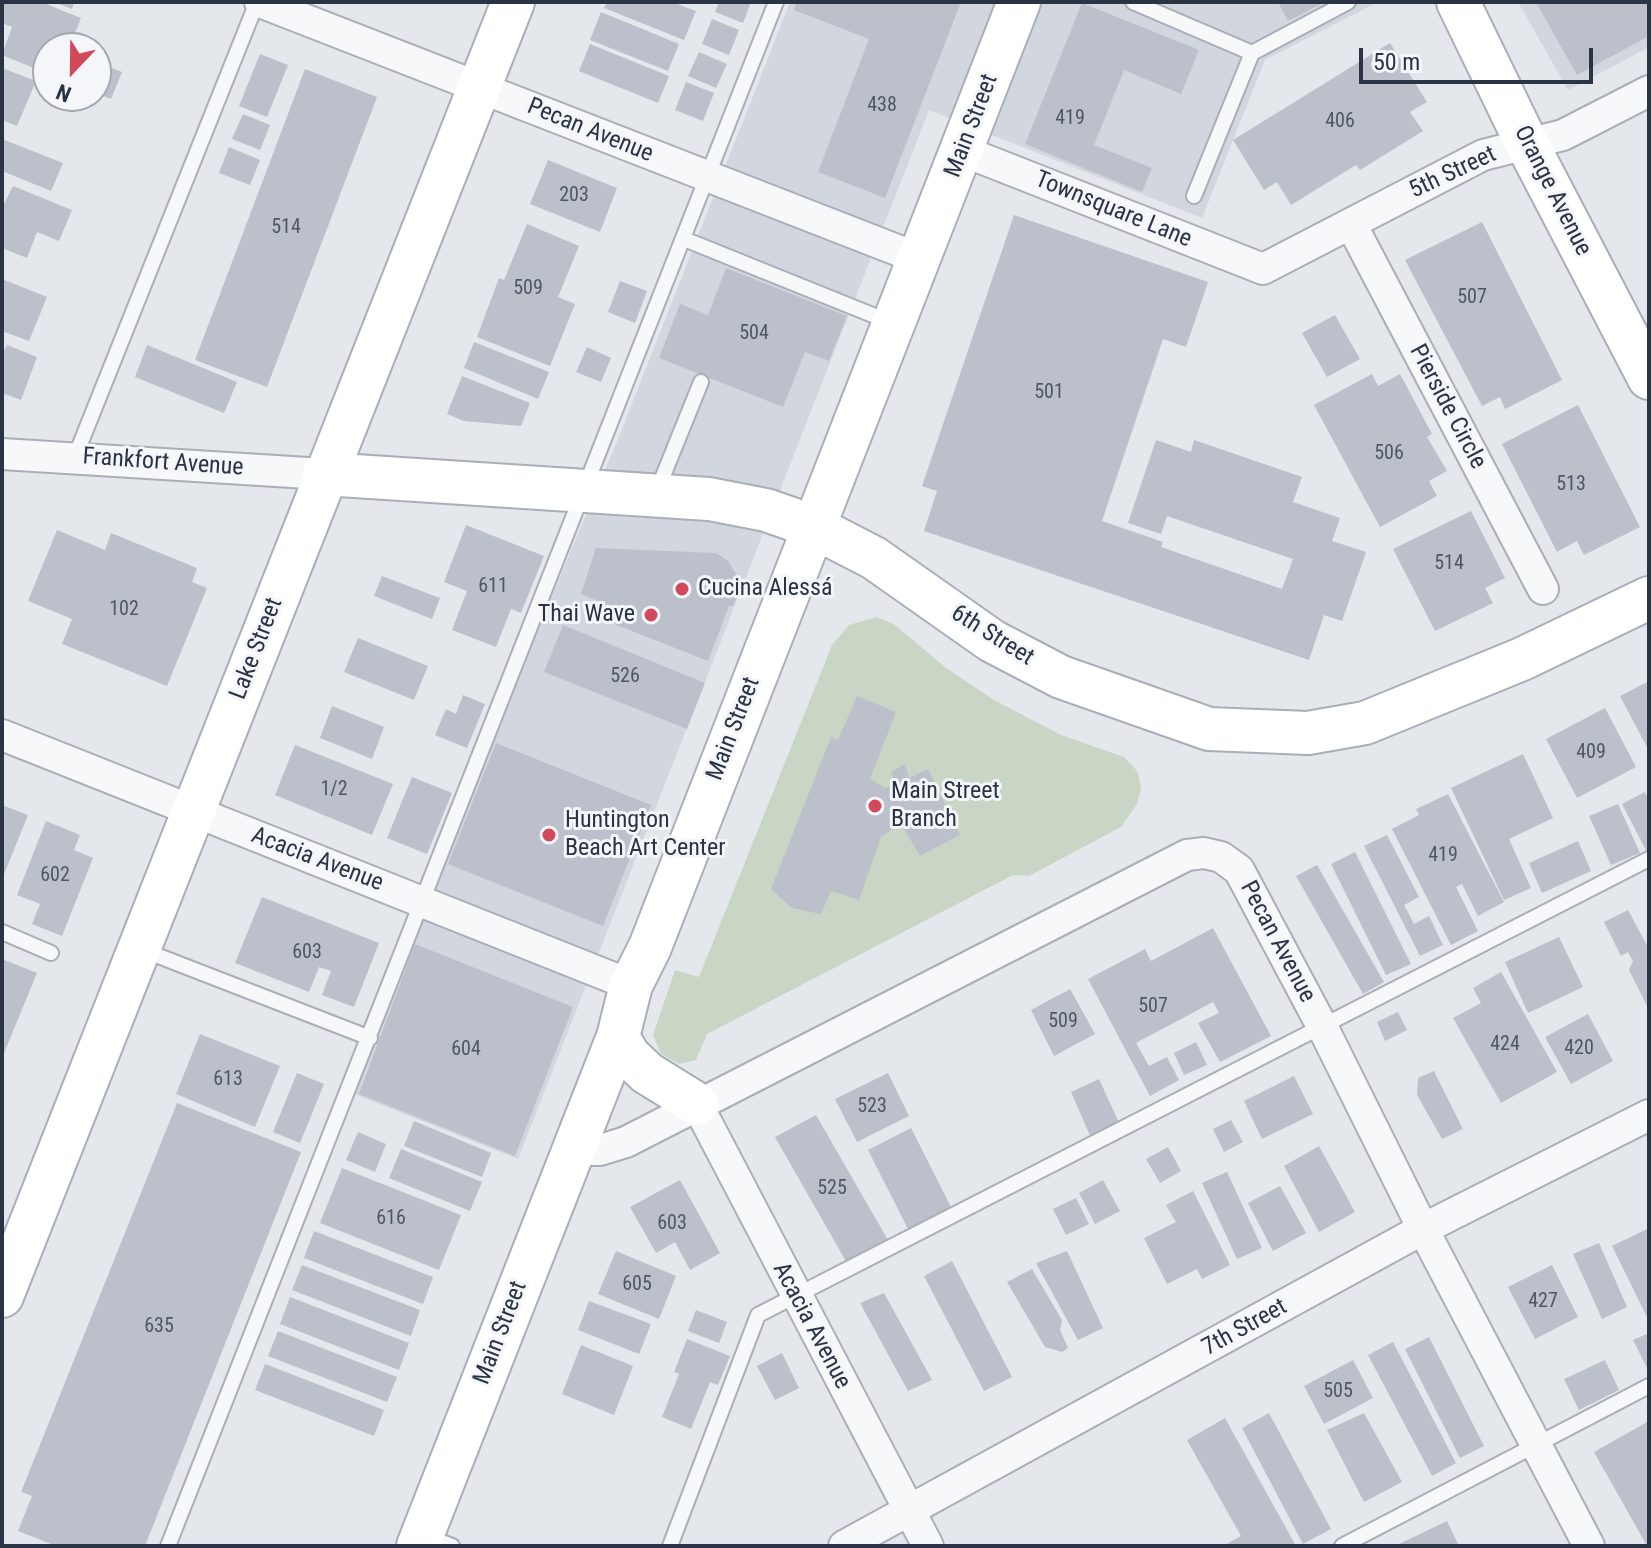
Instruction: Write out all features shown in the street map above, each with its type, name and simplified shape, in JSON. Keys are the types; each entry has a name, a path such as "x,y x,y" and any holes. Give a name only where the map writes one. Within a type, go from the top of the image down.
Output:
{"street":[{"name":"Pecan Avenue","path":"259,2 920,259"},
{"name":"Lake Street","path":"2,1296 141,949 324,474 513,2"},
{"name":"Main Street","path":"431,1542 573,1150 618,1037 631,985 650,947 1019,2"},
{"name":"Orange Avenue","path":"1458,2 1526,142 1645,359"},
{"name":"5th Street","path":"1263,269 1483,155 1563,135 1649,91"},
{"name":"Townsquare Lane","path":"963,151 1263,269"},
{"name":"Pierside Circle","path":"1351,224 1543,589"},
{"name":"Frankfort Avenue","path":"2,454 324,474"},
{"name":"6th Street","path":"324,474 709,499 766,510 812,526 874,558 992,641 1061,677 1209,729 1308,733 1365,723 1522,659 1649,598"},
{"name":"Acacia Avenue","path":"2,735 631,985"},
{"name":"Pecan Avenue","path":"573,1150 600,1150 626,1142 1196,853 1221,857 1239,870 1589,1546"},
{"path":"618,1037 629,1056 647,1073 697,1104"},
{"name":"Acacia Avenue","path":"697,1104 928,1546"},
{"name":"7th Street","path":"844,1546 910,1513 1423,1229 1649,1115"}],"lane":[{"path":"75,457 259,2"},
{"path":"168,1546 425,901 776,2"},
{"path":"1133,2 1252,53"},
{"path":"1194,196 1252,53 1348,2"},
{"path":"684,239 894,323"},
{"path":"655,495 701,382"},
{"path":"670,1546 758,1315 1649,859"},
{"path":"2,932 51,953"},
{"path":"141,949 370,1038"},
{"path":"1342,1546 1649,1386"}],"shaded area":[{"path":"790,2 1378,2 1265,60 1202,218 929,110 518,1159 344,1090 618,439"},
{"path":"1518,2 1649,2 1649,47 1568,90"}],"green space":[{"path":"877,617 895,625 946,668 994,700 1061,735 1124,757 1138,772 1141,788 1137,804 1121,827 1029,876 1013,875 707,1034 696,1060 679,1064 661,1054 653,1035 675,970 699,977 832,645 849,625"}],"building":[{"path":"3,2 41,2 81,18 75,32 32,32 32,67 2,55 12,27 2,23"},
{"path":"54,2 74,2 72,9"},
{"path":"607,2 672,2 696,11 684,40 604,8"},
{"path":"719,2 751,2 743,23 715,12"},
{"path":"797,2 961,2 885,198 818,172 869,39 794,10"},
{"path":"1278,2 1325,2 1288,21"},
{"path":"1536,2 1649,2 1649,36 1577,75"},
{"path":"1082,3 1199,50 1181,94 1124,70 1094,145 1152,168 1142,192 1025,144"},
{"path":"601,12 679,44 668,71 590,40"},
{"path":"712,19 739,30 729,55 702,44"},
{"path":"1390,43 1427,102 1410,112 1423,131 1360,170 1356,165 1291,205 1277,182 1264,190 1233,140"},
{"path":"590,44 669,76 658,103 579,71"},
{"path":"699,52 727,64 716,88 688,76"},
{"path":"260,54 288,65 267,117 239,106"},
{"path":"2,68 32,79 32,90 17,126 2,120"},
{"path":"112,68 122,72 112,97"},
{"path":"305,69 377,97 267,387 195,360"},
{"path":"686,82 714,93 703,121 675,110"},
{"path":"243,114 270,125 260,150 232,139"},
{"path":"2,139 63,163 51,191 2,171"},
{"path":"229,147 260,160 250,185 219,173"},
{"path":"548,160 617,188 600,232 530,204"},
{"path":"13,186 72,210 59,241 37,232 27,258 2,248 2,208"},
{"path":"1014,215 1208,282 1186,347 1163,339 1102,521 1163,542 1161,547 1282,589 1293,559 1167,516 1161,534 1128,523 1156,440 1191,452 1194,440 1302,477 1293,502 1340,518 1332,541 1366,552 1342,621 1324,615 1309,660 924,531 937,491 922,486"},
{"path":"1482,222 1562,380 1505,409 1500,397 1482,406 1405,260"},
{"path":"527,224 579,246 558,297 575,304 550,366 477,337 499,278 504,280"},
{"path":"726,268 847,316 829,361 805,352 783,407 659,358 680,304 708,315"},
{"path":"2,279 47,297 29,341 2,331"},
{"path":"620,281 647,291 635,323 608,312"},
{"path":"1335,315 1360,359 1327,377 1302,333"},
{"path":"474,342 549,372 538,399 464,368"},
{"path":"7,345 37,357 21,400 2,393 2,355"},
{"path":"147,345 237,382 224,413 135,377"},
{"path":"587,347 611,358 601,382 576,372"},
{"path":"1372,374 1378,386 1400,374 1432,434 1427,437 1447,471 1429,481 1437,496 1380,527 1314,405"},
{"path":"462,376 530,403 521,426 464,421 447,414"},
{"path":"1578,405 1640,527 1584,555 1577,541 1557,552 1502,444"},
{"path":"1471,511 1505,578 1485,588 1493,603 1435,631 1393,549"},
{"path":"466,525 544,556 521,613 511,609 496,647 452,630 467,591 444,582"},
{"path":"57,530 105,550 111,533 197,568 192,582 207,588 167,686 62,644 72,619 28,601"},
{"name":"Cucina Alessá","path":"596,548 716,553 728,561 739,579 739,592 733,606 729,606 708,661 609,622 615,608 581,594"},
{"path":"382,576 440,598 432,619 374,596"},
{"path":"563,625 705,683 687,729 544,672"},
{"path":"358,638 428,666 414,700 344,672"},
{"path":"1649,681 1649,751 1620,696"},
{"path":"463,695 485,704 467,748 435,735 446,709 456,714"},
{"name":"Main Street Branch","path":"857,696 896,712 870,779 885,788 896,783 891,772 905,764 909,778 928,769 960,835 920,856 901,824 881,837 859,900 831,891 821,914 792,908 771,889 831,737 838,740"},
{"path":"332,706 384,727 372,759 320,738"},
{"path":"1605,708 1636,767 1577,798 1546,739"},
{"name":"Huntington Beach Art Center","path":"496,743 651,805 603,926 448,864"},
{"path":"295,745 393,784 372,835 275,795"},
{"path":"1523,754 1553,818 1509,839 1531,888 1504,900 1451,788"},
{"path":"412,777 452,793 427,854 387,838"},
{"path":"1645,792 1649,801 1649,856 1622,804"},
{"path":"1448,794 1504,902 1478,916 1462,884 1456,887 1478,931 1451,945 1392,829 1419,815 1416,809"},
{"path":"1618,804 1640,853 1611,865 1589,816"},
{"path":"2,805 28,815 2,879"},
{"path":"46,821 80,835 74,850 93,858 62,936 32,924 40,904 17,895"},
{"path":"1387,835 1419,897 1404,905 1414,924 1429,916 1443,945 1420,956 1364,846"},
{"path":"1578,841 1591,871 1542,893 1529,863"},
{"path":"1355,852 1411,964 1386,975 1331,864"},
{"path":"1317,865 1384,982 1363,994 1296,876"},
{"path":"262,897 379,943 354,1007 322,995 331,971 319,967 309,992 235,963"},
{"path":"1628,910 1649,949 1649,1010 1629,970 1633,961 1628,952 1621,956 1604,922"},
{"path":"1213,928 1271,1036 1220,1062 1198,1023 1219,1013 1213,1002 1136,1043 1149,1066 1167,1057 1179,1080 1150,1096 1088,979 1145,949 1151,961"},
{"path":"1559,937 1583,987 1528,1013 1505,962"},
{"path":"415,944 573,1007 515,1156 359,1094"},
{"path":"2,959 37,973 2,1058"},
{"path":"1501,972 1557,1072 1501,1103 1453,1018 1481,1003 1473,988"},
{"path":"1070,989 1095,1034 1054,1056 1031,1010"},
{"path":"1398,1012 1407,1030 1385,1041 1377,1022"},
{"path":"1588,1014 1613,1061 1571,1084 1545,1037"},
{"path":"200,1034 280,1066 255,1127 176,1094"},
{"path":"1196,1042 1207,1065 1184,1075 1174,1053"},
{"path":"1434,1071 1463,1129 1442,1139 1417,1095 1418,1078"},
{"path":"297,1073 324,1084 300,1143 273,1132"},
{"path":"888,1073 909,1116 857,1142 835,1099"},
{"path":"1294,1076 1313,1114 1262,1139 1244,1101"},
{"path":"1099,1079 1120,1125 1091,1138 1071,1092"},
{"path":"177,1103 301,1152 145,1546 56,1546 18,1531 32,1496 21,1492"},
{"path":"816,1115 888,1240 847,1263 775,1137"},
{"path":"1231,1120 1243,1142 1224,1152 1213,1129"},
{"path":"414,1121 491,1153 482,1177 404,1146"},
{"path":"911,1128 952,1209 909,1231 868,1150"},
{"path":"358,1132 386,1144 375,1172 346,1160"},
{"path":"1319,1146 1355,1212 1319,1232 1284,1166"},
{"path":"1168,1147 1181,1171 1160,1183 1146,1159"},
{"path":"401,1149 482,1182 470,1211 389,1178"},
{"path":"342,1168 461,1215 439,1270 320,1223"},
{"path":"1227,1172 1262,1248 1237,1259 1202,1183"},
{"path":"680,1180 720,1253 690,1270 675,1242 656,1253 630,1207"},
{"path":"1103,1180 1120,1211 1095,1224 1079,1193"},
{"path":"1280,1186 1306,1233 1273,1251 1248,1203"},
{"path":"1193,1191 1230,1265 1202,1279 1197,1269 1167,1284 1144,1238 1176,1222 1166,1205"},
{"path":"1076,1198 1089,1224 1066,1235 1053,1209"},
{"path":"1649,1228 1649,1321 1612,1246"},
{"path":"314,1231 433,1277 423,1304 304,1258"},
{"path":"1599,1243 1627,1307 1602,1319 1573,1254"},
{"path":"616,1251 676,1276 659,1319 598,1294"},
{"path":"1067,1251 1103,1328 1078,1340 1036,1263"},
{"path":"952,1261 1012,1377 984,1391 924,1276"},
{"path":"302,1265 420,1310 411,1336 292,1290"},
{"path":"1552,1265 1578,1317 1535,1339 1508,1287"},
{"path":"1032,1269 1062,1320 1060,1330 1068,1348 1062,1352 1045,1347 1007,1282"},
{"path":"884,1293 932,1380 908,1391 860,1303"},
{"path":"290,1297 409,1343 399,1370 280,1324"},
{"path":"589,1301 651,1324 639,1354 578,1330"},
{"path":"696,1310 727,1322 719,1343 688,1331"},
{"path":"278,1331 397,1377 387,1402 268,1356"},
{"path":"1649,1333 1649,1372 1633,1340"},
{"path":"1429,1337 1484,1446 1460,1458 1405,1349"},
{"path":"687,1339 730,1356 718,1385 710,1382 691,1429 662,1417 679,1374 674,1372"},
{"path":"1393,1342 1456,1463 1432,1476 1368,1355"},
{"path":"581,1345 633,1366 614,1415 562,1394"},
{"path":"782,1353 799,1388 775,1400 757,1366"},
{"path":"1353,1360 1373,1398 1324,1424 1304,1386"},
{"path":"1605,1360 1619,1390 1579,1410 1564,1379"},
{"path":"265,1364 384,1410 374,1436 255,1390"},
{"path":"1269,1413 1331,1529 1303,1544 1242,1428"},
{"path":"1364,1413 1402,1482 1364,1502 1327,1430"},
{"path":"1225,1418 1296,1546 1223,1546 1241,1536 1187,1440"},
{"path":"1649,1421 1649,1546 1647,1546 1594,1452"},
{"path":"1447,1521 1459,1546 1395,1546"}],"place":[{"name":"Cucina Alessá","path":"682,589"},
{"name":"Thai Wave","path":"651,615"},
{"name":"Main Street Branch","path":"875,806"},
{"name":"Huntington Beach Art Center","path":"549,835"}]}
